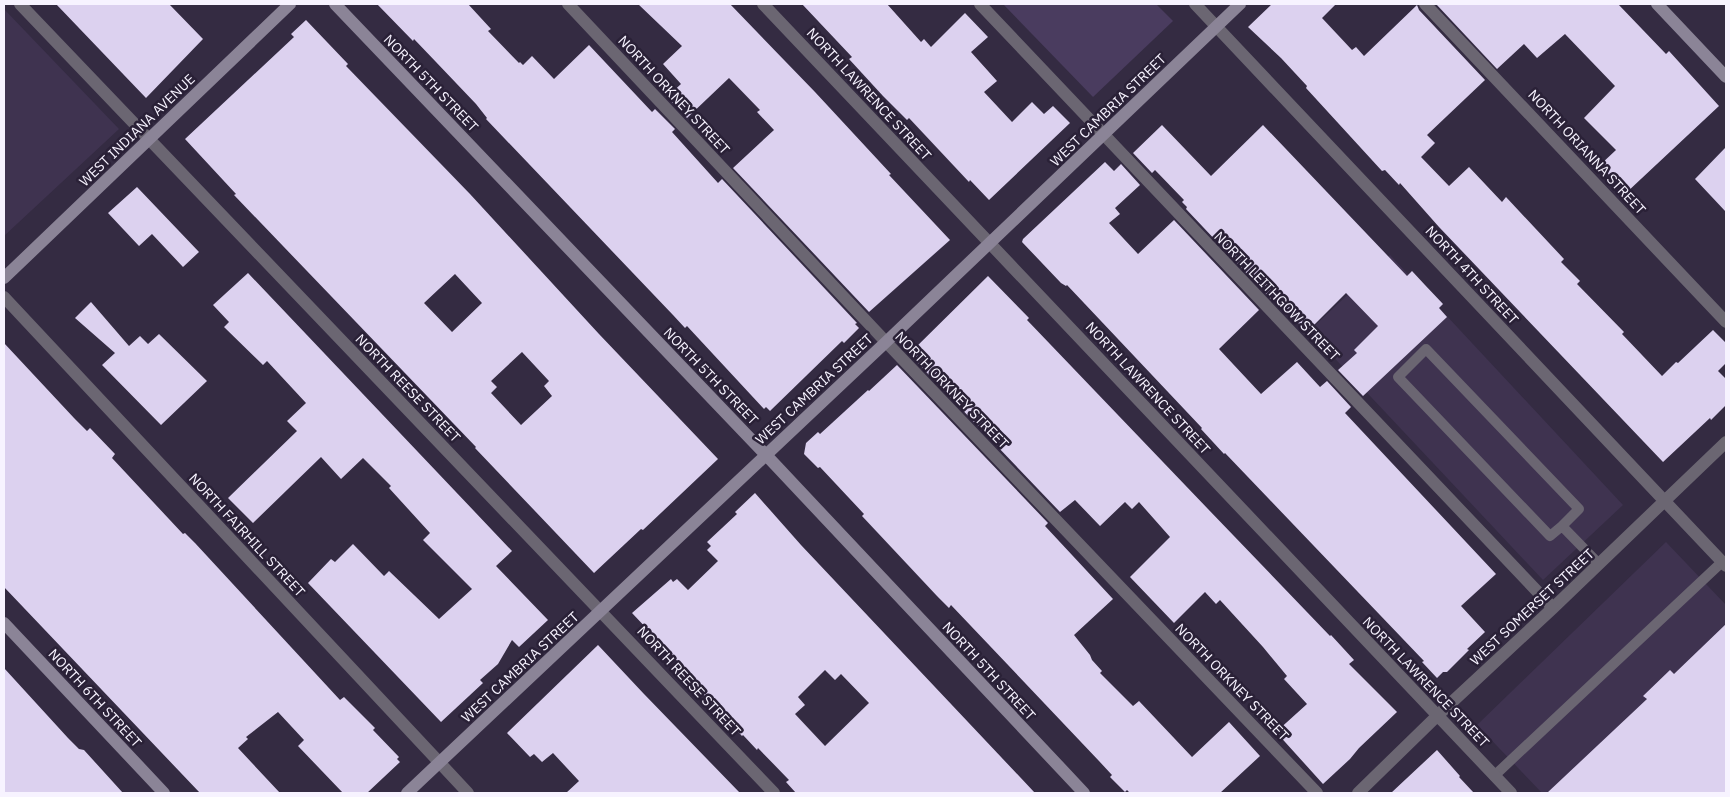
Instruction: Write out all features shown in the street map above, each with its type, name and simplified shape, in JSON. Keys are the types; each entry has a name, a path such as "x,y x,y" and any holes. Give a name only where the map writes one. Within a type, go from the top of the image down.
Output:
{"street":[{"name":"NORTH REESE STREET","path":"20,4 774,793"},
{"name":"WEST INDIANA AVENUE","path":"4,278 290,4"},
{"name":"NORTH 5TH STREET","path":"335,4 766,455 1084,793"},
{"name":"NORTH ORKNEY STREET","path":"568,4 886,342 1317,793"},
{"name":"NORTH LAWRENCE STREET","path":"763,4 1511,793"},
{"name":"NORTH LEITHGOW STREET","path":"980,4 1553,608"},
{"name":"NORTH 4TH STREET","path":"1195,4 1724,564"},
{"name":"WEST CAMBRIA STREET","path":"407,793 602,611 1240,4"},
{"name":"NORTH ORIANNA STREET","path":"1425,4 1726,322"},
{"path":"1657,4 1726,77"},
{"name":"NORTH FAIRHILL STREET","path":"4,297 468,793"},
{"name":"WEST SOMERSET STREET","path":"1358,793 1726,442"},
{"name":"NORTH 6TH STREET","path":"4,623 164,793"}],"lane":[{"path":"1426,349 1579,509 1562,526 1550,536 1398,377 1426,349"},
{"path":"1562,526 1599,564"},
{"path":"1494,776 1724,564"}],"shaded area":[{"path":"1003,4 1156,4 1173,21 1093,97"},
{"path":"4,9 119,129 4,236"},
{"path":"1390,255 1623,505 1543,580 1309,331"},
{"path":"1666,542 1726,605 1726,793 1542,793 1477,725"}],"building":[{"path":"56,4 169,4 203,39 146,98"},
{"path":"377,4 468,4 491,29 488,31 519,63 523,65 532,56 554,79 589,45 652,112 655,109 675,129 672,132 718,183 722,179 857,323 855,324 859,328 844,343 842,341 770,411 766,407 764,409 687,326 685,328 486,119 476,104 436,62"},
{"path":"638,4 730,4 815,92 950,240 869,312 733,168 774,130 757,112 760,110 729,78 687,118 667,97 681,84 663,64 682,46"},
{"path":"802,4 887,4 921,42 924,39 931,47 965,13 988,37 971,52 997,81 984,92 1012,122 1032,102 1044,114 1053,106 1070,123 989,200 970,180 969,182 909,118 907,120 883,96 849,59 852,57"},
{"path":"1272,4 1336,4 1322,18 1352,50 1356,47 1364,56 1417,5 1419,10 1485,80 1427,135 1435,143 1421,157 1449,186 1469,167 1502,202 1506,197 1564,259 1561,262 1580,281 1577,284 1624,332 1622,334 1662,376 1713,330 1726,343 1726,363 1718,371 1726,379 1726,405 1663,462 1439,227 1400,183 1399,185 1385,170 1382,171 1281,58 1248,27"},
{"path":"1436,4 1618,4 1666,54 1669,51 1719,106 1626,193 1600,165 1616,150 1584,118 1615,86 1565,34 1537,58 1524,44 1497,69"},
{"path":"306,20 348,64 346,66 470,194 718,459 643,530 641,529 594,573 234,195 236,194 185,139 294,37 291,34","holes":["455,274 482,303 452,332 424,303","522,352 549,381 544,386 552,396 521,425 491,393 497,387 491,381"]},
{"path":"1162,125 1211,176 1263,125 1407,276 1412,271 1443,304 1439,308 1447,317 1363,396 1338,370 1357,353 1354,350 1378,326 1346,293 1307,332 1273,297 1271,299 1186,209 1187,207 1182,202 1184,200 1155,170 1152,173 1133,153"},
{"path":"1726,147 1726,212 1695,179"},
{"path":"1105,162 1114,171 1121,164 1140,185 1115,208 1120,214 1109,223 1138,254 1174,220 1259,310 1219,349 1261,394 1297,362 1320,387 1327,381 1351,407 1345,413 1496,574 1461,606 1485,632 1447,672 1443,672 1437,678 1422,662 1424,661 1224,454 1202,428 1067,285 1061,283 1022,242"},
{"path":"137,187 199,252 183,267 152,234 139,246 108,213"},
{"path":"248,273 512,551 496,566 548,620 519,647 512,640 498,664 480,680 483,683 441,722 308,583 331,559 335,562 353,544 384,576 389,571 439,619 472,589 423,540 430,533 389,488 391,486 363,458 341,479 321,457 253,523 228,498 297,431 287,421 306,403 267,361 263,365 224,327 229,322 213,305"},
{"path":"988,276 1029,318 1027,320 1331,635 1354,660 1349,664 1397,712 1323,784 1276,732 1307,704 1284,679 1287,676 1263,647 1220,600 1216,604 1205,592 1174,623 1130,577 1170,537 1139,502 1132,509 1125,502 1100,526 1075,500 1060,512 909,354"},
{"path":"91,302 129,346 140,336 148,344 159,334 207,381 161,425 102,365 115,353 75,318"},
{"path":"4,343 87,431 90,428 115,454 112,458 183,534 185,533 195,543 340,700 344,697 375,728 373,730 399,757 397,759 400,762 367,793 343,793 298,746 304,740 278,712 246,737 248,739 238,748 280,793 200,793 4,587"},
{"path":"897,365 1048,523 1045,526 1113,599 1074,635 1102,671 1100,673 1133,706 1139,701 1192,757 1229,722 1260,756 1220,793 1130,793 1127,790 1125,792 1110,777 1112,775 1099,761 951,605 949,608 937,596 862,516 864,514 820,467 818,468 804,454 806,443 818,432 820,434"},
{"path":"755,493 801,545 1035,793 796,793 786,782 789,780 758,748 757,750 742,736 698,689 701,686 632,613 671,579 673,582 677,579 688,590 718,561 707,550 711,546 707,542 737,514 735,512","holes":["825,670 835,680 841,674 869,703 825,746 795,714 805,705 798,697"]},
{"path":"1726,624 1726,793 1547,793 1647,699 1643,696 1670,670 1674,674"},
{"path":"598,645 740,793 566,793 579,781 553,753 542,762 534,754 530,757 507,733"},
{"path":"4,668 68,738 79,749 84,750 123,793 4,793"},
{"path":"1437,750 1474,793 1391,793"}]}
